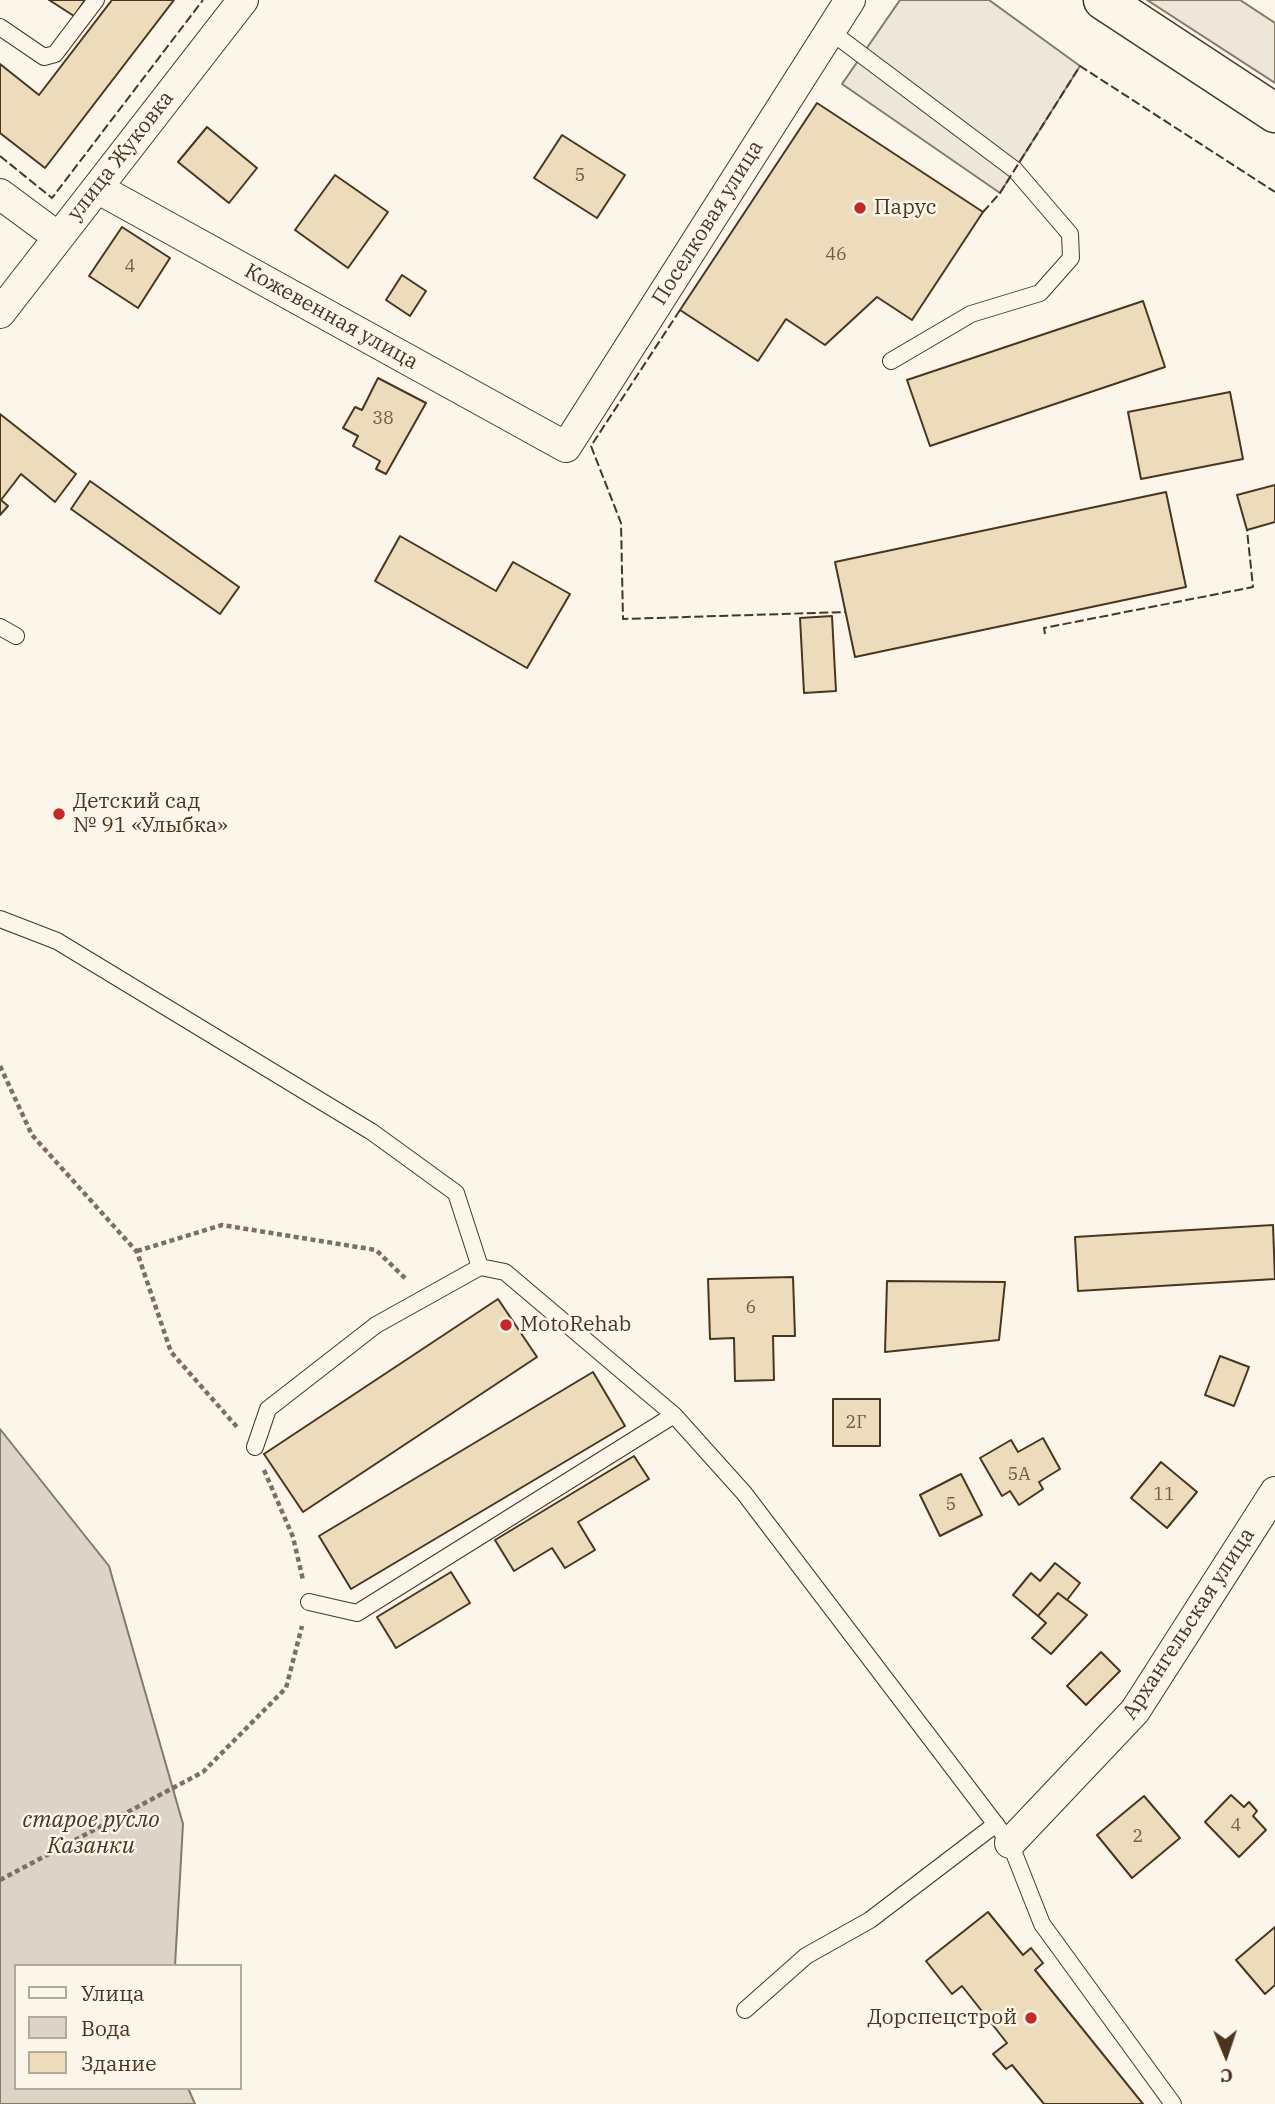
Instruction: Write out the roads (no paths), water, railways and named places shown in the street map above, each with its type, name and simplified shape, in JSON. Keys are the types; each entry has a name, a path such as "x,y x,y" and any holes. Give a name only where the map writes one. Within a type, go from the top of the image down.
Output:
{"main road":[{"path":"1103,0 1275,113"}],"street":[{"name":"улица Жуковка","path":"0,313 243,0"},
{"name":"Поселковая улица","path":"566,447 850,0"},
{"name":"Кожевенная улица","path":"97,188 566,447"},
{"path":"0,194 58,237"},
{"name":"Архангельская улица","path":"1003,1834 1135,1712 1275,1492"}],"lane":[{"path":"0,27 44,57 55,54 96,0"},
{"path":"831,31 1014,170 1041,197 1070,234 1071,258 1040,293 971,314 891,361"},
{"path":"0,627 16,636"},
{"path":"0,919 57,941 372,1132 456,1193 480,1267"},
{"path":"255,1447 268,1409 376,1325 480,1267 505,1272 674,1415 744,1493 1003,1834 1042,1924 1173,2104"},
{"path":"309,1602 357,1613 674,1415"},
{"path":"745,2010 806,1956 870,1920 1003,1834"}],"water":[{"name":"старое русло Казанки","path":"0,1429 109,1566 183,1824 175,1964 14,1964 14,2090 189,2090 195,2104 0,2104"}],"place":[{"name":"Парус","path":"860,208"},
{"name":"Детский сад № 91 «Улыбка»","path":"59,814"},
{"name":"MotoRehab","path":"506,1325"},
{"name":"Дорспецстрой","path":"1031,2018"}]}
